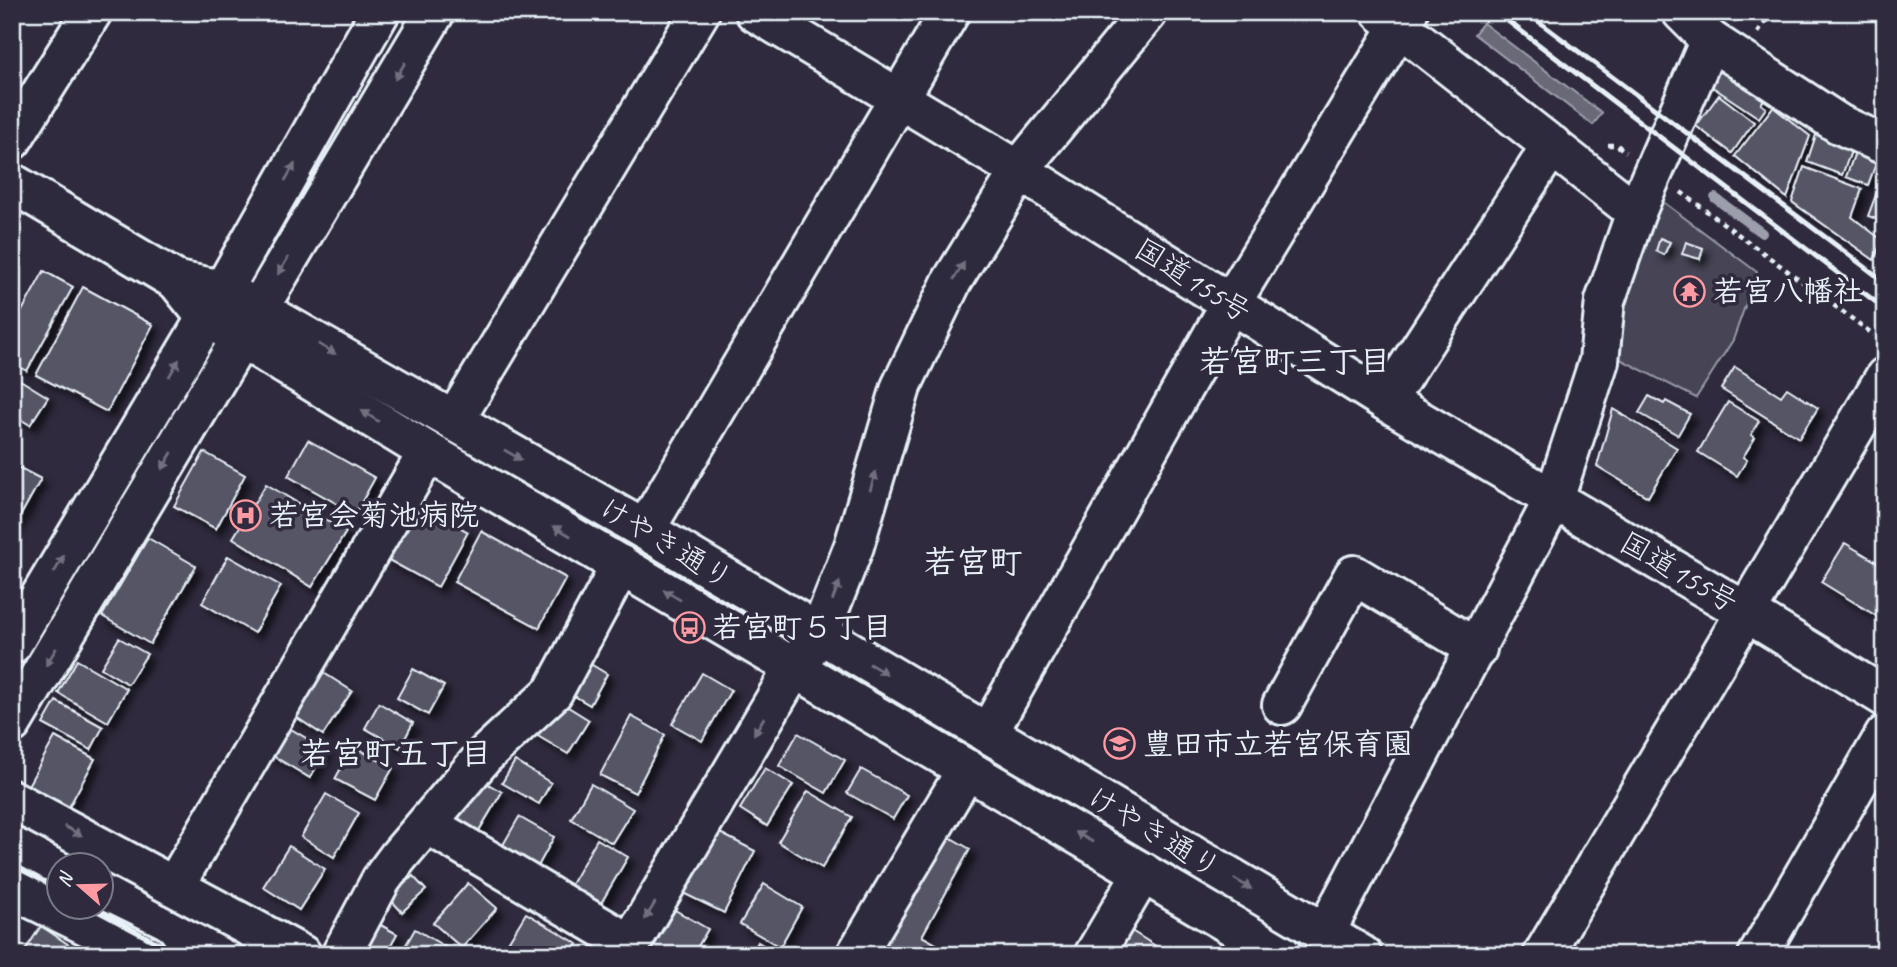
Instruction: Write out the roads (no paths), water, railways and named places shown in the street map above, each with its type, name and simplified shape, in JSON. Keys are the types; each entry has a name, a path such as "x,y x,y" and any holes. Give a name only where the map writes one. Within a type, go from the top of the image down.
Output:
{"main road":[{"path":"12,140 92,12"},
{"path":"12,644 214,303 380,12"},
{"path":"12,723 435,12"},
{"path":"454,421 700,12"},
{"name":"国道155号","path":"755,12 1020,171 1385,401 1746,612 1885,697"},
{"path":"645,530 902,99 915,70 950,12"},
{"path":"427,824 627,950 794,668 819,635 854,546 901,387 953,281 1020,171 1148,12"},
{"path":"1682,12 1710,40 1839,124 1885,145"},
{"path":"988,733 1231,303 1397,17 1636,212"},
{"path":"1325,933 1554,499 1599,361 1605,301 1636,212 1710,40"},
{"path":"1385,401 1552,145"},
{"path":"12,183 250,322 428,452 1282,955"},
{"name":"けやき通り","path":"250,322 454,421 645,530 1362,955"},
{"path":"1543,955 1885,377"},
{"path":"176,885 428,452"},
{"path":"341,955 381,880 484,756 553,692 621,565"},
{"path":"1282,705 1354,575 1477,649"},
{"path":"1758,955 1885,735"},
{"path":"856,955 967,769"},
{"path":"12,800 176,885 302,955"},
{"path":"1094,955 1143,872"},
{"path":"12,889 143,954"}],"water":[{"path":"1483,23 1602,113 1593,125 1474,34"}],"waterway":[{"path":"1715,198 1762,233"}],"railway":[{"path":"1496,12 1885,309"},
{"path":"1526,12 1885,282"},
{"path":"12,864 46,882"},
{"path":"116,921 180,955"}],"place":[{"name":"若宮八幡社","path":"1690,291"},
{"name":"若宮会菊池病院","path":"246,515"},
{"name":"若宮町５丁目","path":"689,627"},
{"name":"豊田市立若宮保育園","path":"1120,744"}],"district":[{"name":"若宮町三丁目","path":"1295,361"},
{"name":"若宮町","path":"973,561"},
{"name":"若宮町五丁目","path":"396,753"}]}
